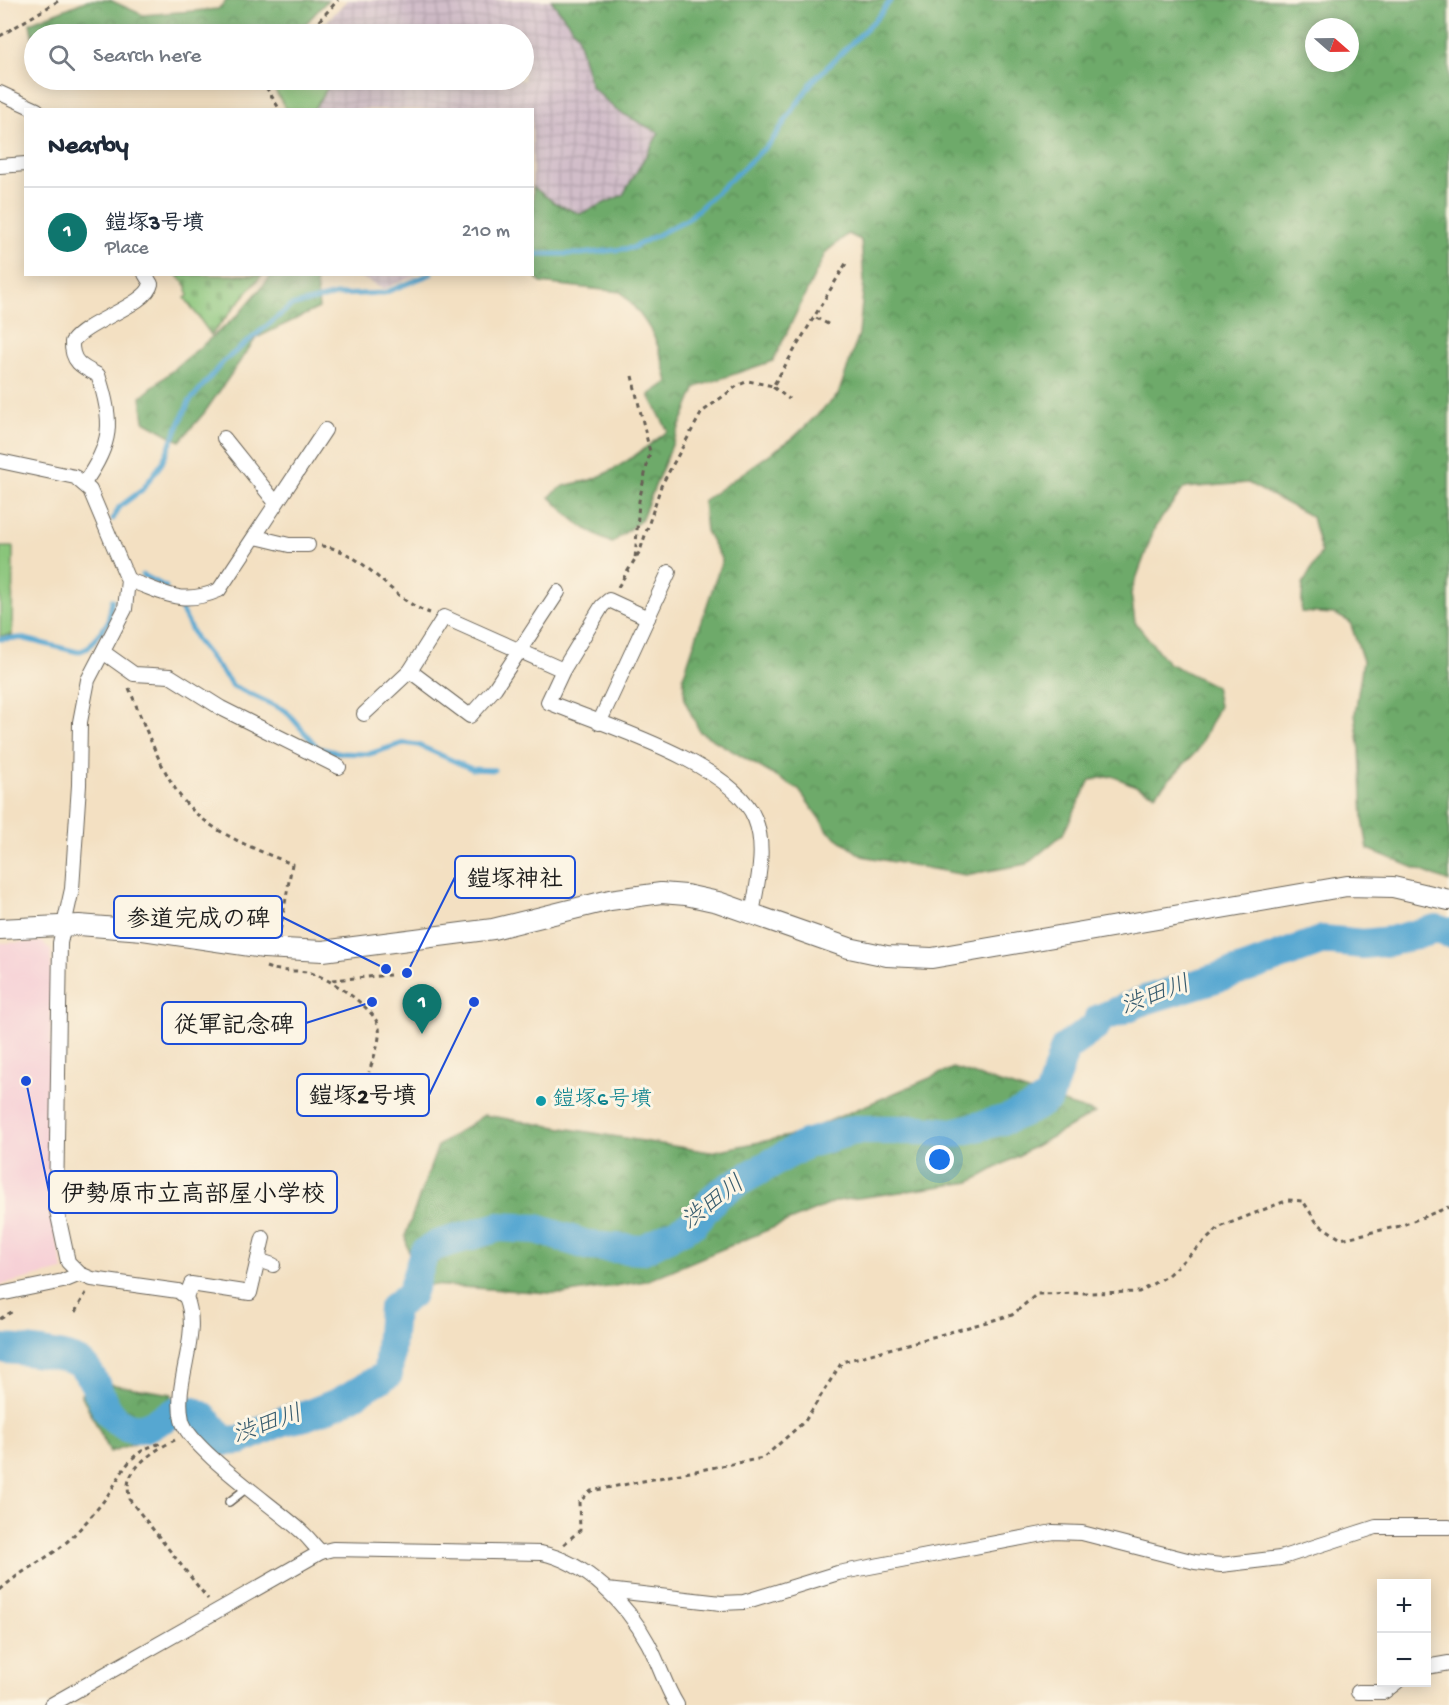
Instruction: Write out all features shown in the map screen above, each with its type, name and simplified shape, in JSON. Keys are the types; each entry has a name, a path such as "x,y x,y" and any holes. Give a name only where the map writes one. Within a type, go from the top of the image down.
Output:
{"street":[{"path":"0,93 33,108"},
{"path":"0,166 24,164"},
{"path":"84,483 103,457 108,428 106,399 98,375 77,363 73,357 72,342 86,328 145,295 152,284 146,276"},
{"path":"128,580 177,599 207,595 225,583 233,567 256,537 276,503 326,430"},
{"path":"224,438 276,503"},
{"path":"0,461 75,477 84,483 90,490 128,580 125,609 88,680 80,722 74,869 71,897 60,943 56,1206 68,1262 86,1276"},
{"path":"256,537 289,545 308,545"},
{"path":"599,723 669,572"},
{"path":"410,671 459,711 470,716 495,688 558,592"},
{"path":"648,618 609,600 602,606 563,670 548,702 681,755 734,791 750,808 759,832 760,850 752,914"},
{"path":"364,714 410,671 444,617 563,670"},
{"path":"103,652 134,674 170,676 221,708 339,767"},
{"path":"0,929 63,926 143,930 278,949 323,951 387,945 493,929 610,900 661,893 702,898 849,948 887,956 932,958 1347,886 1393,887 1449,900"},
{"path":"263,1238 250,1293 191,1284 186,1297 190,1323 181,1404 182,1420 187,1434 247,1488 303,1533 321,1552"},
{"path":"258,1260 273,1265"},
{"path":"0,1294 86,1276 178,1291 186,1297"},
{"path":"607,1590 721,1602 744,1602 838,1573 1053,1532 1082,1533 1195,1562 1221,1565 1280,1558 1376,1527 1449,1527"},
{"path":"51,1705 321,1552 333,1549 552,1555 577,1568 607,1590 647,1641 677,1705"},
{"path":"1431,1666 1449,1663"},
{"path":"1358,1692 1384,1692 1391,1687"}],"lane":[{"path":"229,1502 247,1488"}],"path":[{"path":"0,36 60,0"},
{"path":"316,24 338,0"},
{"path":"268,90 279,108"},
{"path":"773,387 848,260"},
{"path":"815,317 830,325"},
{"path":"632,376 650,452 639,501 635,562"},
{"path":"609,600 635,562 651,521 661,486 702,412 737,386 748,381 773,387 789,399"},
{"path":"308,545 333,547 358,560 413,608 444,617"},
{"path":"120,664 153,748 180,795 214,827 258,851 292,864 278,949"},
{"path":"264,964 270,968 309,972 332,980 365,1008 379,1027 369,1072"},
{"path":"332,980 390,975"},
{"path":"552,1555 580,1530 579,1502 591,1491 764,1458 805,1421 842,1362 1011,1315 1037,1294 1139,1292 1168,1275 1220,1227 1288,1200 1303,1201 1317,1224 1341,1239 1400,1226 1449,1207"},
{"path":"75,1312 82,1303 86,1276"},
{"path":"0,1319 13,1311"},
{"path":"187,1434 160,1447 135,1471 128,1482 129,1499 217,1610"},
{"path":"0,1590 18,1573 58,1549 105,1500 125,1465 142,1449 158,1444 160,1447"}],"shaded area":[{"path":"347,0 568,0 680,143 643,189 534,250 534,108 285,108 275,90 534,90 534,24 324,24"},
{"path":"359,276 415,276 383,289"},
{"path":"42,942 51,950 51,1212 63,1270 0,1285 0,943"}],"green space":[{"path":"88,0 110,0 143,15 218,9 227,0 328,0 305,24 30,23"},
{"path":"551,0 1449,0 1449,882 1368,849 1363,820 1360,750 1355,714 1363,661 1350,622 1335,614 1301,612 1303,584 1321,552 1312,517 1248,483 1184,488 1155,527 1131,593 1135,622 1168,663 1215,686 1219,706 1197,751 1155,794 1112,776 1090,780 1063,834 1027,864 965,875 862,856 829,832 799,790 700,732 685,701 683,677 722,560 706,531 703,501 794,437 838,395 859,334 864,281 861,240 848,234 826,252 773,361 696,387 641,520 612,543 603,539 586,529 550,497 560,488 596,478 615,468 668,431 649,395 668,382 661,354 652,333 640,314 621,292 541,283 534,275 534,188 555,203 580,214 623,195 659,133 616,110 591,86 577,34"},
{"path":"275,90 326,90 314,108 285,108"},
{"path":"178,276 261,276 211,335 185,298 188,296 187,286"},
{"path":"271,276 315,276 319,308 256,338 205,412 180,441 144,421 141,397 238,315"},
{"path":"0,547 13,547 12,635 0,636"},
{"path":"953,1068 1095,1113 971,1182 837,1201 646,1281 563,1294 416,1284 405,1236 438,1146 484,1115 710,1152 799,1134"},
{"path":"109,1384 172,1394 170,1430 110,1452 81,1394"}],"waterway":[{"path":"534,254 581,254 632,248 688,219 771,142 812,82 877,18 891,0"},
{"path":"113,519 119,507 142,490 162,463 189,402 224,361 291,306 335,295 384,293 426,276"},
{"path":"143,575 166,587"},
{"path":"0,639 21,638 78,652 88,648 108,622 112,600"},
{"path":"182,611 197,641 233,686 286,711 318,748 341,753 369,754 404,743 418,745 472,769 495,770"},
{"name":"渋田川","path":"0,1349 54,1355 81,1364 88,1371 110,1414 126,1426 145,1427 171,1414 189,1411 205,1419 223,1441 241,1440 282,1421 305,1416 340,1402 388,1374 393,1308 411,1294 424,1253 437,1245 499,1227 537,1229 590,1246 642,1250 694,1223 716,1196 806,1144 854,1130 922,1130 953,1133 1007,1119 1035,1107 1049,1097 1065,1048 1095,1027 1099,1019 1145,1000 1248,968 1323,940 1363,944 1391,941 1436,929 1449,933"}],"place":[{"name":"参道完成の碑","path":"386,969"},
{"name":"鎧塚神社","path":"407,973"},
{"name":"従軍記念碑","path":"372,1002"},
{"name":"鎧塚2号墳","path":"474,1002"},
{"name":"鎧塚3号墳","path":"422,1034"},
{"name":"伊勢原市立高部屋小学校","path":"26,1081"},
{"name":"鎧塚6号墳","path":"541,1101"}]}
